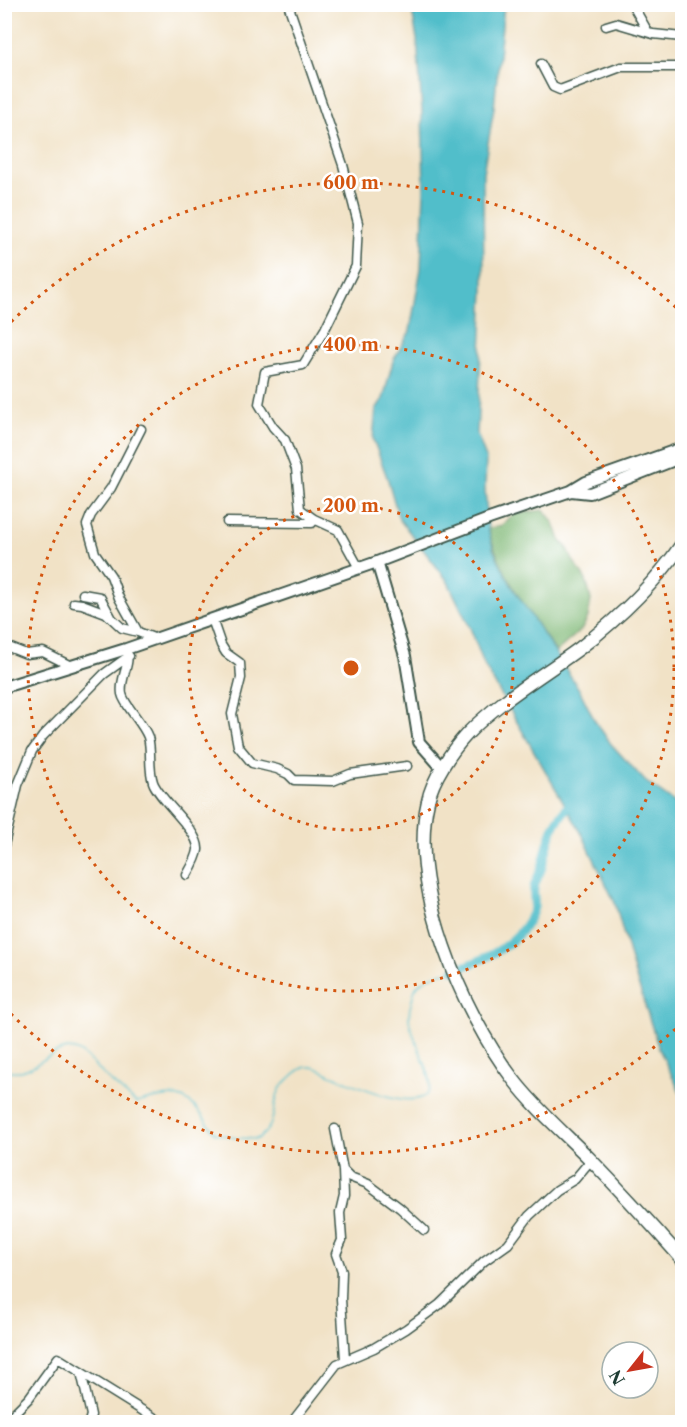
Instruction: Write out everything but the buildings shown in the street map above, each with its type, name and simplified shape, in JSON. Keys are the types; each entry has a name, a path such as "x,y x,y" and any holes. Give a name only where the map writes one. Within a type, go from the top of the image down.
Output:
{"highway":[{"path":"682,544 665,569 638,599 581,647 496,708 466,735 442,768 428,800 424,836 425,861 433,911 455,976 484,1034 526,1095 591,1160 682,1259"}],"main road":[{"path":"4,687 71,666 127,653 156,639 377,562 682,448"},
{"path":"571,491 590,493 682,457"},
{"path":"377,562 405,656 419,742 442,768"}],"street":[{"path":"288,4 343,165 358,223 356,266 325,329 303,365 266,372 259,404 273,427 285,440 296,469 300,509 314,519 338,530 359,568"},
{"path":"632,4 648,32"},
{"path":"606,26 616,23 653,34 682,37"},
{"path":"541,64 553,87 560,90 621,66 682,67"},
{"path":"138,632 119,598 111,576 95,553 87,525 91,515 111,488 141,429"},
{"path":"227,522 312,523 314,519"},
{"path":"83,594 100,597 122,628 156,639"},
{"path":"74,603 94,607 112,617"},
{"path":"212,619 226,653 240,663 241,678 231,714 238,746 252,763 277,769 294,780 315,781 333,781 350,774 407,766"},
{"path":"11,648 26,654 43,652 71,666"},
{"path":"4,845 18,785 32,751 38,746 43,736 127,653"},
{"path":"127,653 122,695 138,717 148,738 150,772 154,785 188,827 198,846 198,852 188,875"},
{"path":"335,1129 343,1170 344,1196 340,1212 342,1240 336,1254 342,1271 341,1299 345,1359"},
{"path":"292,1422 337,1364 374,1348 440,1305 484,1261 508,1244 529,1216 557,1190 575,1179 591,1160"},
{"path":"343,1170 350,1177 368,1184 424,1230"},
{"path":"4,1419 10,1417 29,1398 58,1358 147,1419 161,1422"},
{"path":"81,1372 90,1420"}],"green space":[{"path":"544,510 554,523 560,540 568,549 586,580 591,600 588,617 582,629 556,652 508,578 488,529 502,525 514,514"}],"water":[{"path":"411,5 504,5 494,108 483,173 484,290 477,434 486,458 485,489 488,529 494,551 511,585 579,689 595,721 611,744 645,781 682,808 682,1096 659,1049 615,903 582,834 485,667 471,630 447,580 399,519 373,439 376,409 383,399 393,361 410,331 421,268 424,190 422,111 417,39"}],"waterway":[{"path":"454,970 490,956 501,949 511,942 527,923 534,908 534,887 552,832 572,800"},
{"path":"4,1069 25,1070 53,1054 71,1049 84,1055 136,1103 165,1097 183,1098 198,1110 215,1133 236,1138 257,1139 264,1134 271,1123 281,1087 306,1067 318,1068 356,1085 400,1099 413,1100 423,1097 429,1091 429,1076 410,1026 410,1007 418,985 435,975 448,972"}]}
